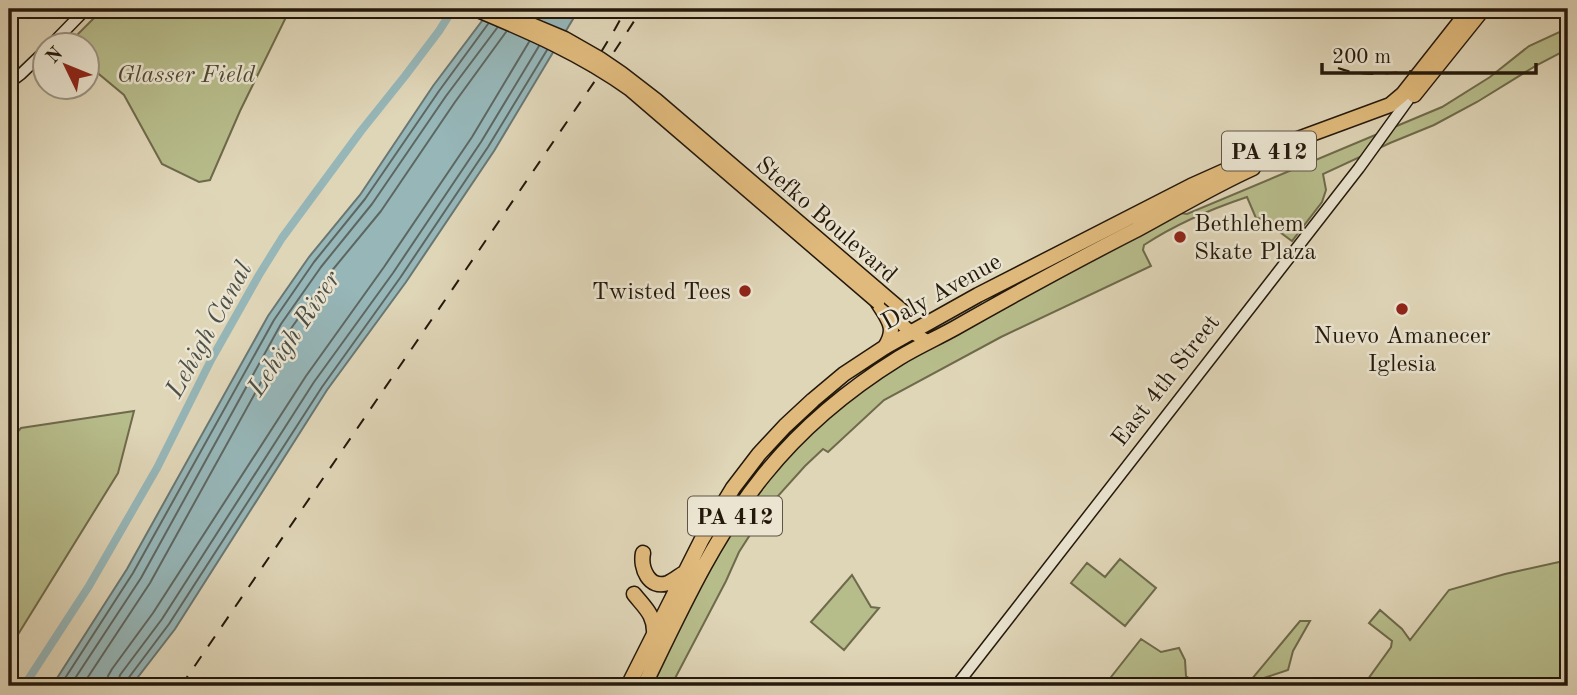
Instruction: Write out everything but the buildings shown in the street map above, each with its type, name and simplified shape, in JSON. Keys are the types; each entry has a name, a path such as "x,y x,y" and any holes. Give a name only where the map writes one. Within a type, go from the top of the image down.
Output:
{"highway":[{"name":"East 4th Street","path":"1408,94 1430,68 1470,9"},
{"name":"East 4th Street","path":"1408,94 1417,76 1444,59 1483,9"},
{"name":"Daly Avenue","path":"628,686 708,528 745,472 803,408 864,359 978,295 1191,186 1287,143 1387,107 1408,94"},
{"name":"Daly Avenue","path":"644,686 717,545 763,477 804,433 852,390 901,357 1022,289 1241,173 1290,151 1387,115 1408,94"},
{"path":"878,303 886,314 899,322 885,347"},
{"path":"643,553 643,571 654,582 667,583 685,573"},
{"path":"634,594 651,615 654,634"}],"main road":[{"path":"64,32 86,9"},
{"name":"Stefko Boulevard","path":"474,9 560,47 595,66 630,90 878,303"},
{"name":"Stefko Boulevard","path":"496,9 565,38 622,73 666,108 899,322 916,329 929,342"},
{"path":"9,93 32,64"},
{"path":"9,83 21,75"},
{"name":"East 4th Street","path":"956,686 1359,168 1388,129 1408,94"}],"green space":[{"name":"Glasser Field","path":"103,9 290,9 210,180 199,182 162,164 124,95 102,77 102,32 80,32"},
{"path":"1568,28 1568,49 1434,125 1323,174 1326,190 1322,202 1292,241 1262,219 1256,218 1247,197 1220,207 1181,224 1144,245 1143,250 1151,266 1001,337 884,400 828,452 823,449 768,507 739,552 671,686 648,686 702,580 741,513 783,460 839,407 908,357 1180,213 1187,214 1442,107 1490,77 1529,46"},
{"path":"134,411 118,473 9,649 9,441 21,428"},
{"path":"1120,559 1156,588 1125,626 1071,583 1087,563 1105,577"},
{"path":"1568,560 1568,686 1363,686 1391,647 1392,641 1369,623 1380,610 1402,629 1410,640 1449,590"},
{"path":"852,575 871,607 879,608 844,650 811,622"},
{"path":"1300,621 1310,621 1293,651 1288,670 1264,678 1263,686 1246,686"},
{"path":"1141,639 1161,652 1179,648 1185,660 1186,676 1199,686 1104,686"}],"water":[{"name":"Lehigh River","path":"491,9 579,9 494,151 406,282 327,390 175,629 131,686 52,686 127,569 268,316 309,257 360,195 433,86"}],"waterway":[{"name":"Lehigh Canal","path":"24,686 89,586 157,468 211,360 282,238 453,9"}],"railway":[{"path":"589,72 626,9"},
{"path":"181,686 642,9"},
{"path":"1338,68 1365,74 1411,71"}],"place":[{"name":"Bethlehem Skate Plaza","path":"1180,237"},
{"name":"Twisted Tees","path":"745,291"},
{"name":"Nuevo Amanecer Iglesia","path":"1402,309"}]}
